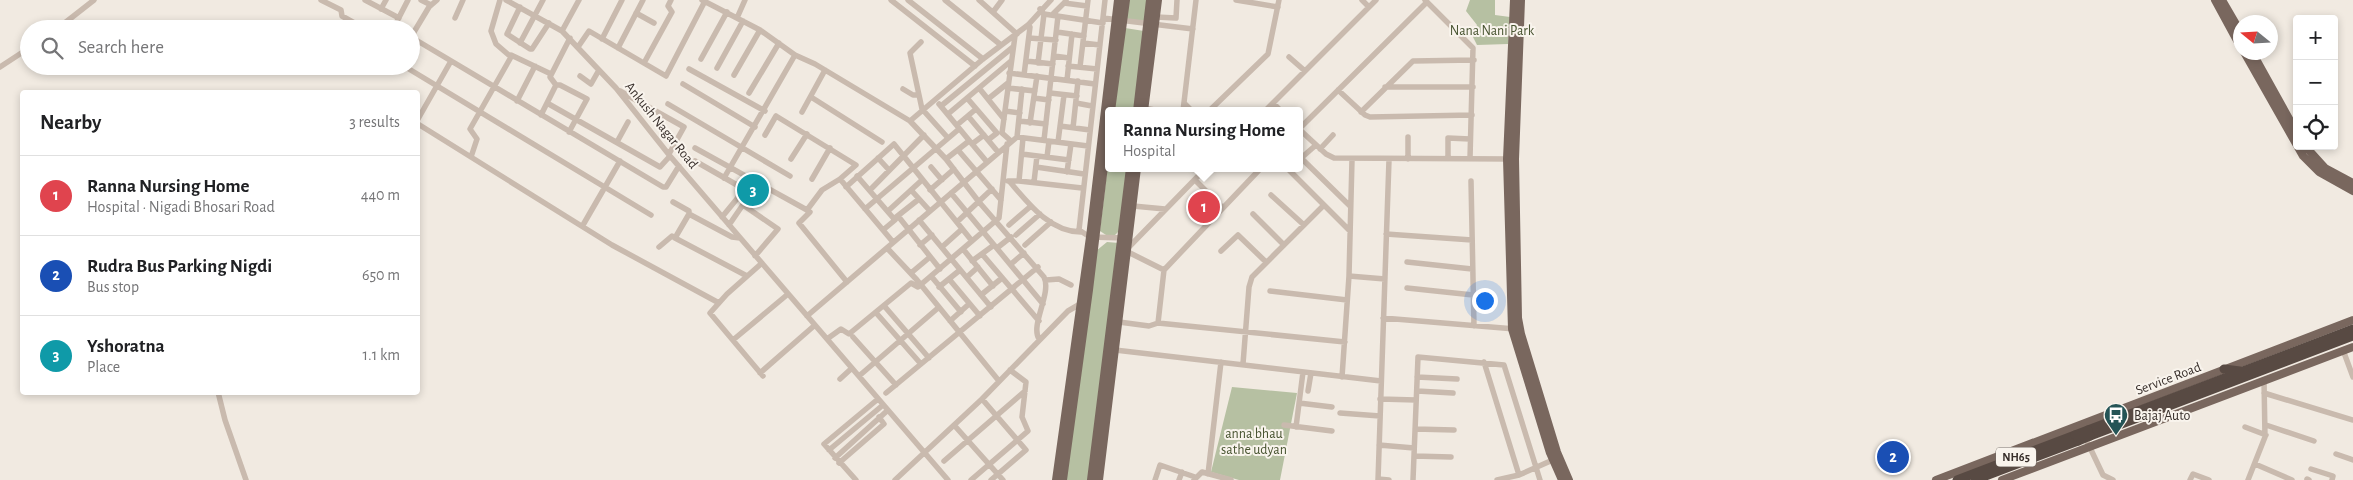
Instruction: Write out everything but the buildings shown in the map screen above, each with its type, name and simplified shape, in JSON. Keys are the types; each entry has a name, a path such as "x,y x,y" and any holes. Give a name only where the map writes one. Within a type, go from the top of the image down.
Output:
{"highway":[{"name":"NH65","path":"2246,374 2353,329"},
{"name":"NH65","path":"1975,480 2077,438 2086,430 2353,336"},
{"path":"2224,369 2246,374 2240,389"},
{"name":"NH65","path":"1957,480 2077,438"}],"main road":[{"path":"1111,107 1119,20 1118,0"},
{"path":"1109,107 1119,20 1126,0"},
{"path":"1142,107 1151,25 1150,0"},
{"path":"1151,25 1156,16 1158,0"},
{"path":"1514,0 1511,159 1516,328 1562,480"},
{"path":"1511,159 1521,0"},
{"path":"2214,0 2233,34"},
{"path":"2222,0 2233,19"},
{"path":"2248,60 2291,137 2306,160 2319,172 2353,191"},
{"path":"2256,60 2293,126"},
{"path":"1062,480 1105,137"},
{"path":"2309,150 2325,168 2353,183"},
{"path":"1056,480 1080,304 1093,237 1105,153"},
{"path":"1099,480 1119,322 1126,249 1130,172"},
{"path":"1126,238 1133,206 1137,172"},
{"path":"1091,480 1126,249"},
{"name":"Service Road","path":"1936,480 2086,430 2224,369 2353,320"},
{"path":"2002,480 2353,346"},
{"path":"1556,458 1569,480"}],"street":[{"path":"68,20 94,0"},
{"path":"321,0 341,10 342,16 349,20"},
{"path":"365,0 398,18 408,0"},
{"path":"381,9 386,0"},
{"path":"421,0 431,5"},
{"path":"420,23 431,5 437,0"},
{"path":"455,18 463,0"},
{"path":"500,0 491,31 498,46 511,55 551,74"},
{"name":"Ankush Nagar Road","path":"507,0 562,31 600,70 669,155 948,480"},
{"path":"522,0 507,34 532,49 549,23"},
{"path":"562,31 579,0"},
{"path":"602,39 622,0"},
{"path":"618,48 643,0"},
{"path":"644,63 672,12 668,6 671,0"},
{"path":"736,18 745,0"},
{"path":"892,0 974,66"},
{"path":"908,0 983,59"},
{"path":"945,0 1001,45"},
{"path":"979,0 1016,35"},
{"path":"993,12 1002,0"},
{"path":"910,121 974,66 1016,35 1042,12 1051,0"},
{"path":"1081,232 1079,230 1082,188 1106,0"},
{"path":"1156,16 1176,18 1177,0"},
{"path":"1184,107 1196,0"},
{"path":"1236,0 1278,7"},
{"path":"1213,107 1268,54 1279,0"},
{"path":"1362,0 1369,7"},
{"path":"1269,107 1376,0"},
{"path":"520,43 541,1"},
{"path":"578,47 589,31 666,76 708,1 760,30 795,55 825,70 910,121 946,159 979,202 1014,236 1024,253 1046,280 1043,304 1036,331 1039,339"},
{"path":"1047,157 1046,124 1056,40 1055,16 1065,1 1088,3 1080,67"},
{"path":"1303,125 1426,1 1472,48 1474,60 1470,158"},
{"path":"701,59 727,12"},
{"path":"1042,12 1055,16 1086,20 1119,20 1193,29"},
{"path":"1038,62 1042,12"},
{"path":"636,13 654,23"},
{"path":"717,68 743,21"},
{"path":"1024,75 1030,27 1028,24"},
{"path":"734,76 760,30"},
{"path":"1056,32 1084,36"},
{"path":"1067,80 1072,34"},
{"path":"1016,35 1002,133 1015,140 1046,141 1088,146"},
{"path":"556,85 550,77 570,38"},
{"path":"1029,38 1056,40"},
{"path":"420,42 664,188 679,166"},
{"path":"921,42 910,53 918,95 922,109 948,138"},
{"path":"749,93 779,43"},
{"path":"1083,43 1100,45"},
{"path":"941,106 1013,48"},
{"path":"0,67 20,54"},
{"path":"471,157 477,139 470,128 511,55"},
{"path":"724,178 765,111 795,55"},
{"path":"1054,56 1069,58"},
{"path":"1289,57 1305,71"},
{"path":"1361,112 1413,60 1474,60"},
{"path":"420,115 451,61"},
{"path":"948,114 1011,61"},
{"path":"1026,61 1053,64"},
{"path":"517,101 535,66"},
{"path":"1068,66 1097,69"},
{"path":"689,69 765,111"},
{"path":"580,76 591,84 600,70"},
{"path":"802,112 825,70"},
{"path":"1010,73 1095,84"},
{"path":"418,75 651,215"},
{"path":"1030,122 1036,76"},
{"path":"1073,128 1078,82"},
{"path":"556,85 560,84 587,99 569,132"},
{"path":"683,84 755,127"},
{"path":"541,115 556,85"},
{"path":"1008,85 1034,91"},
{"path":"988,100 1008,85"},
{"path":"1385,87 1473,87"},
{"path":"616,88 684,127"},
{"path":"979,88 1004,119"},
{"path":"827,339 841,328 848,334 911,283 917,287 920,285 997,220 1003,180 1019,121 1022,89"},
{"path":"903,90 913,95 918,95"},
{"path":"1338,90 1361,112 1370,117 1472,115"},
{"path":"1050,92 1076,96"},
{"path":"1058,142 1064,95"},
{"path":"811,97 882,142"},
{"path":"967,98 996,133 988,140"},
{"path":"1034,98 1049,100"},
{"path":"935,100 987,162"},
{"path":"547,103 660,167 669,155 690,117"},
{"path":"1076,103 1092,106"},
{"path":"1184,103 1188,107"},
{"path":"1273,103 1277,107"},
{"path":"668,104 790,176"},
{"path":"865,209 948,138 976,109"},
{"path":"1005,111 1020,113"},
{"path":"765,135 776,116 856,165 840,179 822,190 807,210"},
{"path":"968,116 998,152"},
{"path":"1019,121 1046,124"},
{"path":"616,142 628,122"},
{"path":"420,125 583,225 612,245 718,303"},
{"path":"1060,126 1090,130"},
{"path":"1303,133 1318,147 1334,158 1352,160 1511,159"},
{"path":"790,159 807,134"},
{"path":"870,190 924,135"},
{"path":"946,159 970,142 984,135"},
{"path":"1303,156 1333,135"},
{"path":"1408,137 1408,159"},
{"path":"1448,158 1448,138 1470,139"},
{"path":"807,316 998,152 1015,140"},
{"path":"1015,140 1022,154 1019,181"},
{"path":"846,187 894,144 972,241"},
{"path":"1067,172 1071,144"},
{"path":"695,148 732,166 810,212 799,223 847,282"},
{"path":"812,178 830,148"},
{"path":"958,150 1001,200"},
{"path":"1022,154 1069,160"},
{"path":"1034,182 1037,156"},
{"path":"878,158 889,170"},
{"path":"1342,377 1352,160"},
{"path":"1389,160 1378,480 1389,480"},
{"path":"583,225 620,161"},
{"path":"695,161 751,193 729,225"},
{"path":"1303,161 1350,206"},
{"path":"931,167 942,180"},
{"path":"1036,167 1084,174"},
{"path":"930,190 954,169"},
{"path":"1164,270 1126,249 1202,172"},
{"path":"1158,323 1164,270 1257,172"},
{"path":"1293,172 1350,230"},
{"path":"857,176 888,210 909,229 940,268"},
{"path":"840,179 894,242"},
{"path":"888,210 922,180"},
{"path":"1003,180 1082,188"},
{"path":"1194,180 1223,208"},
{"path":"1010,182 1031,206 1051,222 1070,231 1081,232 1093,237 1126,238"},
{"path":"1470,182 1474,326"},
{"path":"722,217 745,189"},
{"path":"957,222 992,189"},
{"path":"911,190 930,211"},
{"path":"951,193 1043,304"},
{"path":"1270,195 1304,224"},
{"path":"883,230 919,199"},
{"path":"673,202 689,211 689,214 732,237 740,238"},
{"path":"743,205 778,229 755,256"},
{"path":"1243,364 1250,282 1266,262 1324,205"},
{"path":"1009,225 1031,206"},
{"path":"1133,206 1165,209"},
{"path":"675,238 689,214"},
{"path":"972,261 1014,236 1040,214"},
{"path":"1253,214 1284,244"},
{"path":"920,220 991,307"},
{"path":"1025,245 1051,222"},
{"path":"942,247 962,229"},
{"path":"1386,234 1472,240"},
{"path":"920,245 932,235"},
{"path":"1221,251 1238,235 1266,262"},
{"path":"659,247 672,236 746,276"},
{"path":"887,248 911,273 999,381"},
{"path":"963,249 992,286"},
{"path":"1011,264 1024,253"},
{"path":"982,254 1039,321"},
{"path":"911,273 930,257"},
{"path":"1407,262 1472,269"},
{"path":"762,263 746,276 710,313 762,375 815,325"},
{"path":"967,277 978,267"},
{"path":"886,393 1038,268"},
{"path":"940,287 960,270"},
{"path":"931,276 961,312"},
{"path":"1348,276 1385,279"},
{"path":"981,295 1002,278"},
{"path":"948,279 980,316"},
{"path":"1046,280 1059,280 1071,285"},
{"path":"1407,288 1473,295"},
{"path":"1270,291 1347,300"},
{"path":"733,340 788,294"},
{"path":"950,322 969,304"},
{"path":"895,480 982,399 1068,311 1080,304"},
{"path":"886,308 929,358"},
{"path":"859,376 938,308"},
{"path":"878,315 922,364"},
{"path":"1383,318 1516,328"},
{"path":"1119,322 1149,326 1158,323 1345,342"},
{"path":"853,338 896,385"},
{"path":"1115,350 1381,381"},
{"path":"2343,350 2353,377"},
{"path":"1413,480 1418,357 1504,364 1540,480"},
{"path":"1208,474 1222,362"},
{"path":"1484,362 1515,477"},
{"path":"840,379 852,368"},
{"path":"971,480 1018,441 1028,430 1022,420 1025,391 1024,381 1010,370"},
{"path":"1296,427 1303,372"},
{"path":"1308,391 1311,373"},
{"path":"1417,377 1457,379"},
{"path":"2248,480 2266,435 2264,380"},
{"path":"944,461 1025,391"},
{"path":"1416,391 1453,393"},
{"path":"2264,393 2353,420"},
{"path":"219,395 225,420 246,480"},
{"path":"856,480 824,444 878,399"},
{"path":"982,399 1026,450 991,480"},
{"path":"1380,399 1416,400"},
{"path":"1299,403 1332,407"},
{"path":"829,450 885,407"},
{"path":"837,460 879,417 885,407"},
{"path":"1340,413 1380,416"},
{"path":"954,425 1003,480"},
{"path":"1284,425 1332,431"},
{"path":"2266,425 2314,441"},
{"path":"2245,427 2266,435"},
{"path":"1415,429 1454,430"},
{"path":"2086,430 2088,447 2102,478 2113,480"},
{"path":"1379,445 1414,448"},
{"path":"2336,454 2353,460"},
{"path":"1414,456 1450,457"},
{"path":"1497,480 1515,477 1556,458"},
{"path":"2255,464 2292,480"},
{"path":"1154,480 1160,465 1182,472 1194,479 1202,472 1231,480"},
{"path":"2311,469 2333,476 2332,480"},
{"path":"1179,480 1182,472"},
{"path":"2190,480 2193,474 2209,480"}],"green space":[{"path":"1128,0 1148,0 1146,21 1125,19"},
{"name":"Nana Nani Park","path":"1470,0 1495,0 1495,15 1510,17 1508,44 1477,45 1473,37 1477,25 1466,11"},
{"path":"1125,28 1144,31 1135,107 1115,107"},
{"path":"1107,172 1128,172 1121,229 1115,235 1106,235 1100,231"},
{"path":"1107,242 1119,243 1089,480 1065,480 1096,251"},
{"name":"anna bhau sathe udyan","path":"1232,387 1297,393 1280,480 1239,480 1211,472"}],"place":[{"name":"Yshoratna","path":"753,190"},
{"name":"Ranna Nursing Home","path":"1204,207"},
{"name":"Bajaj Auto","path":"2116,436"},
{"name":"Rudra Bus Parking Nigdi","path":"1893,457"}]}
